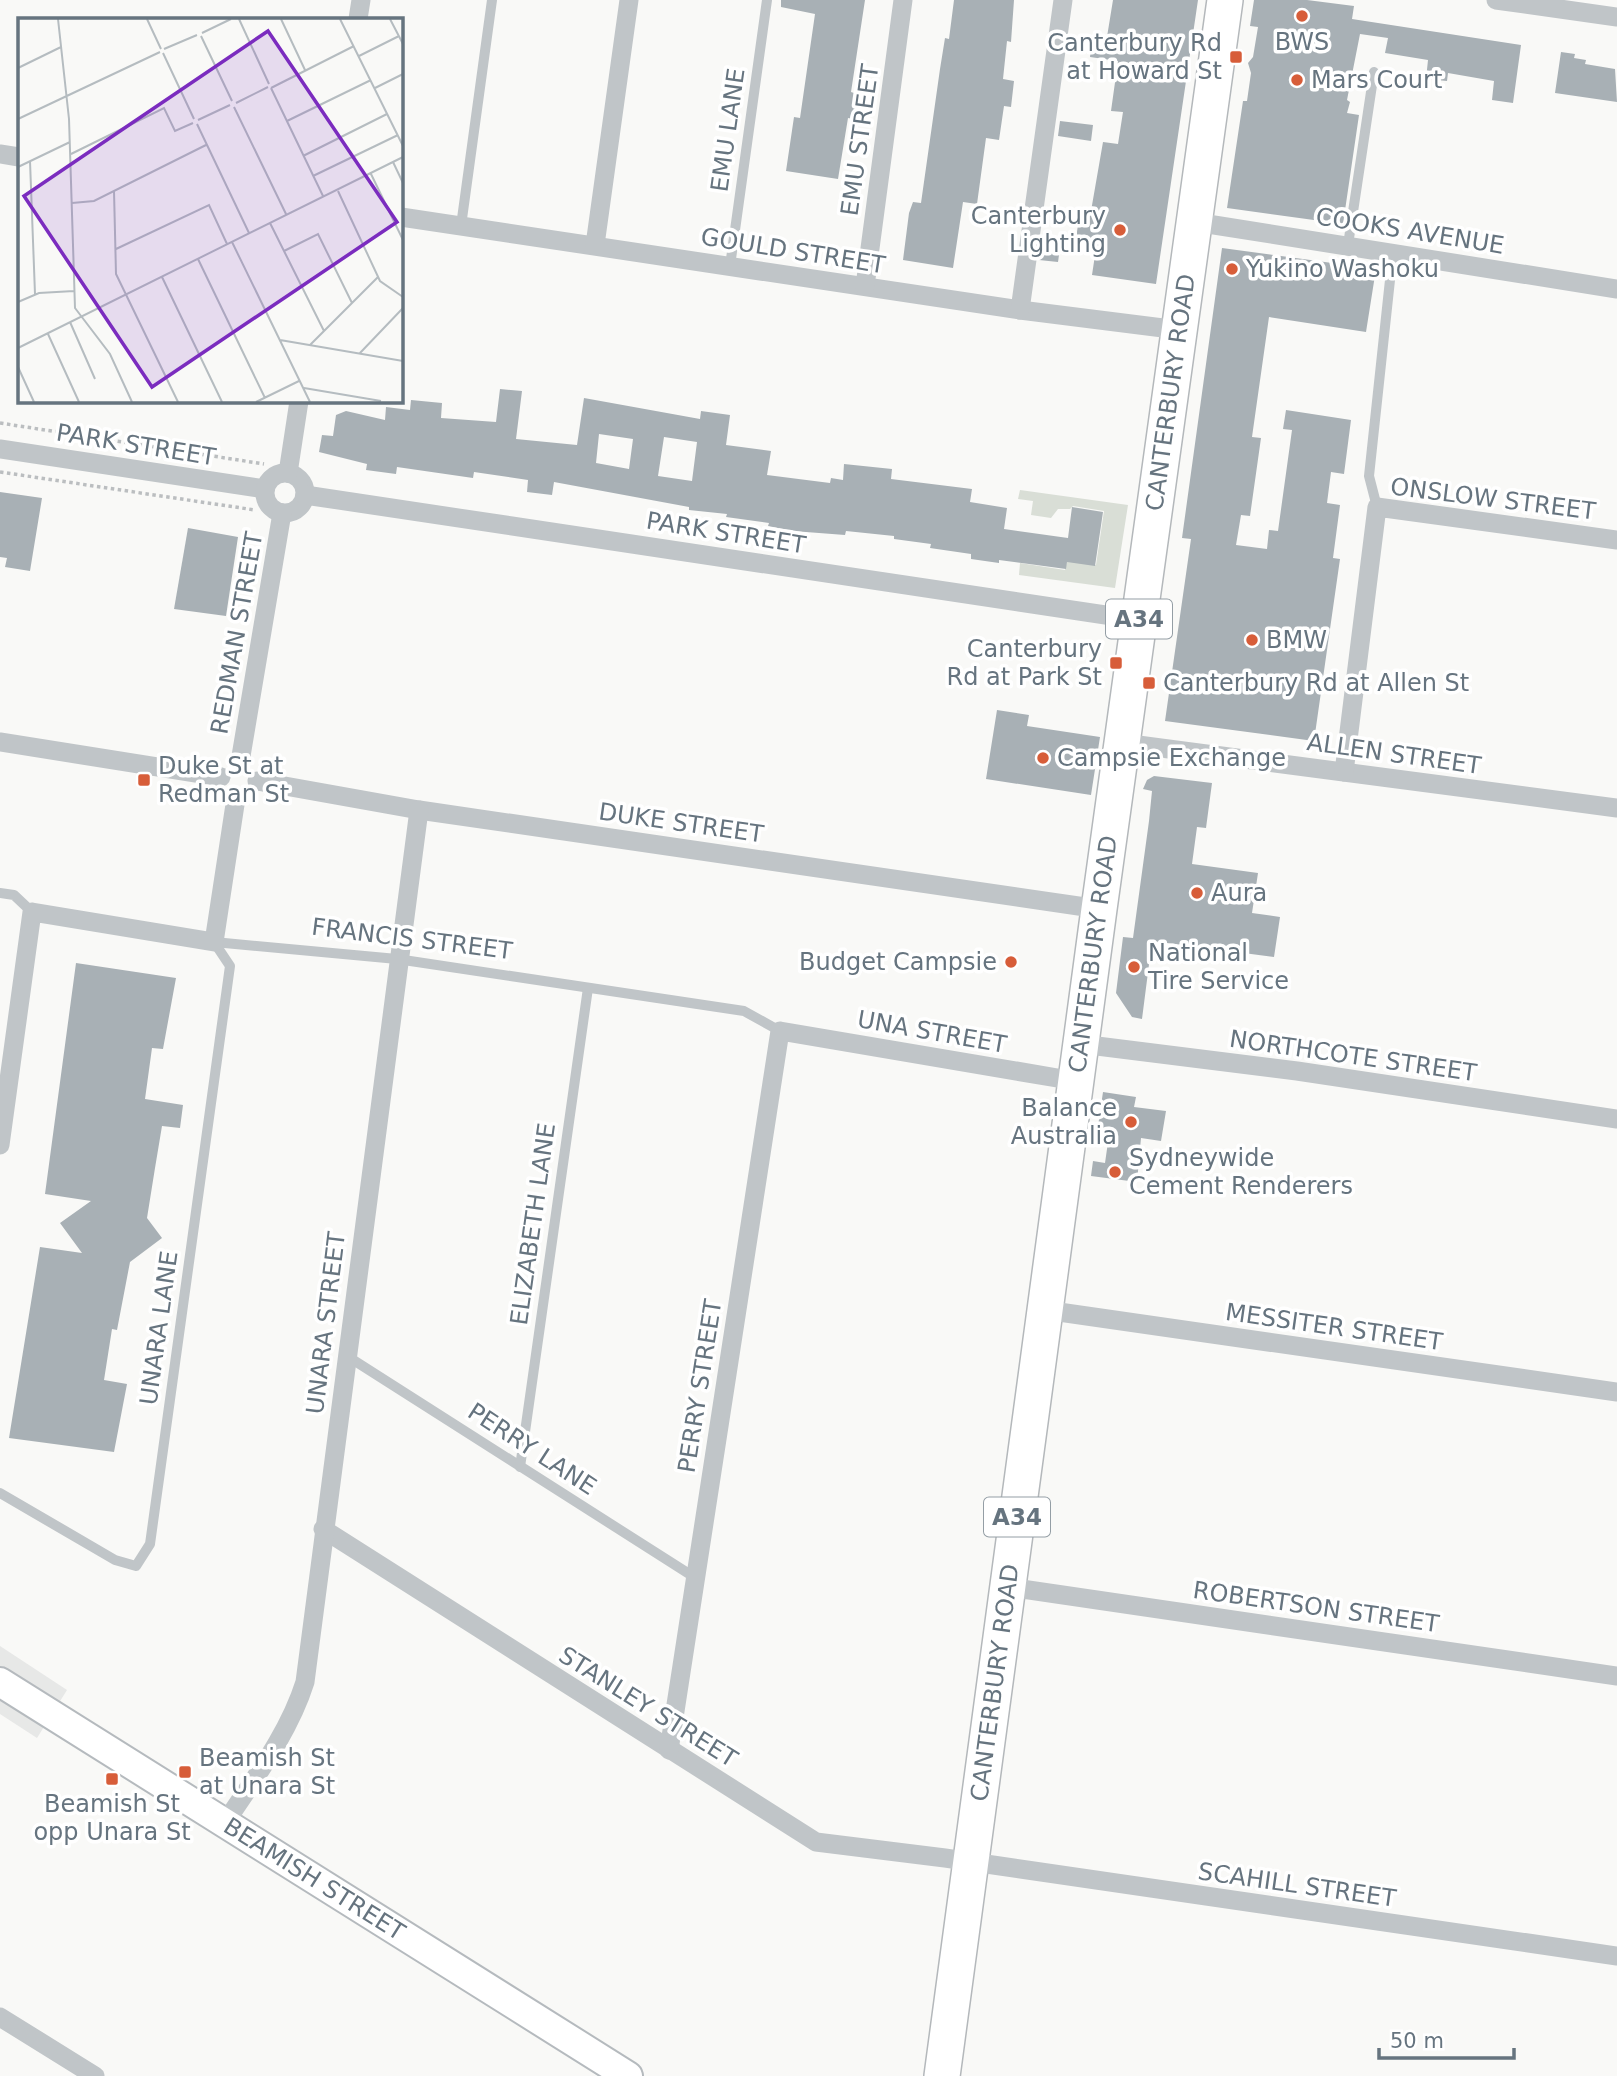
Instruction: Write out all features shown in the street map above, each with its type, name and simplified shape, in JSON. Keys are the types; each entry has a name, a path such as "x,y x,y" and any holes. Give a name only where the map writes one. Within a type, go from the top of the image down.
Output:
{"highway":[{"name":"CANTERBURY ROAD","path":"942,2076 1075,1081 1225,0"}],"main road":[{"name":"BEAMISH STREET","path":"0,1682 628,2076"}],"street":[{"path":"358,18 361,0"},
{"path":"595,245 629,0"},
{"name":"EMU STREET","path":"865,286 903,0"},
{"path":"1020,310 1063,0"},
{"path":"1496,0 1617,17"},
{"path":"0,154 18,157"},
{"name":"GOULD STREET","path":"402,217 1020,310 1179,330"},
{"name":"COOKS AVENUE","path":"1195,222 1617,289"},
{"path":"288,473 299,402"},
{"name":"PARK STREET","path":"0,449 265,489"},
{"path":"288,473 302,482 305,495 295,511 282,513 270,507 265,489 272,478 288,473"},
{"name":"PARK STREET","path":"305,495 1139,621"},
{"name":"ONSLOW STREET","path":"1344,772 1377,507 1617,540"},
{"name":"REDMAN STREET","path":"240,762 282,513"},
{"path":"0,743 221,777"},
{"name":"ALLEN STREET","path":"1123,743 1617,808"},
{"path":"240,762 251,766 257,781 247,796 236,798 222,788 221,777 229,764 240,762"},
{"name":"DUKE STREET","path":"257,781 419,810 1099,909"},
{"path":"214,942 236,798"},
{"name":"UNARA STREET","path":"225,1823 298,1705 305,1682 397,959 419,810"},
{"path":"0,1145 32,912"},
{"name":"FRANCIS STREET","path":"32,912 214,942"},
{"name":"UNA STREET","path":"780,1031 1075,1081"},
{"name":"PERRY STREET","path":"669,1749 780,1031"},
{"name":"NORTHCOTE STREET","path":"1081,1044 1297,1071 1617,1119"},
{"name":"MESSITER STREET","path":"1045,1310 1617,1392"},
{"name":"STANLEY STREET","path":"323,1529 816,1842 970,1862"},
{"name":"ROBERTSON STREET","path":"1008,1587 1617,1676"},
{"name":"SCAHILL STREET","path":"970,1862 1617,1956"},
{"path":"0,2017 68,2068 95,2076"}],"lane":[{"path":"461,226 492,0"},
{"name":"EMU LANE","path":"730,266 767,0"},
{"path":"1348,245 1374,72"},
{"path":"1377,507 1369,475 1393,252"},
{"path":"0,893 14,895 32,912"},
{"name":"FRANCIS STREET","path":"214,942 397,959 744,1011 780,1031"},
{"name":"UNARA LANE","path":"0,1493 115,1560 136,1566 150,1545 230,966 214,942"},
{"name":"ELIZABETH LANE","path":"520,1466 588,988"},
{"name":"PERRY LANE","path":"347,1356 694,1577"}],"path":[{"name":"PARK STREET","path":"0,423 264,464"},
{"name":"PARK STREET","path":"0,472 255,510"}],"shaded area":[{"path":"1020,490 1128,505 1115,588 1019,575 1020,563 1065,570 1067,561 1096,565 1104,511 1073,506 1070,509 1058,509 1051,518 1031,515 1033,501 1018,499"},
{"path":"0,1646 67,1690 37,1738 0,1714"}],"building":[{"path":"781,0 865,0 851,92 857,94 853,119 848,118 838,179 786,171 794,117 800,118 815,14 781,7"},
{"path":"954,0 1014,0 1011,42 1007,41 1003,79 1014,81 1011,107 1004,106 999,140 986,138 977,204 963,202 953,268 903,260 909,213 913,202 921,203 945,38 949,39"},
{"path":"1113,0 1198,0 1156,284 1092,275 1097,242 1076,239 1080,210 1091,211 1103,142 1118,144 1123,112 1111,111 1118,61 1090,57 1092,41 1106,43"},
{"path":"1254,0 1307,0 1354,6 1352,19 1521,45 1513,103 1492,100 1494,81 1448,73 1447,81 1426,79 1428,60 1385,53 1388,38 1360,34 1347,100 1350,102 1347,113 1359,115 1343,224 1227,208 1243,101 1247,101 1251,73 1248,63 1253,57 1258,27 1250,26"},
{"path":"1561,52 1575,54 1574,58 1586,60 1585,64 1615,69 1617,102 1555,93"},
{"path":"1060,121 1093,125 1091,141 1058,136"},
{"path":"1042,238 1061,241 1058,262 1039,260"},
{"path":"1222,248 1376,269 1366,332 1269,317 1252,437 1261,438 1250,516 1241,515 1236,545 1267,549 1269,530 1278,531 1292,430 1283,429 1286,410 1351,420 1344,474 1331,472 1327,503 1340,505 1333,558 1340,559 1314,741 1165,721 1191,539 1182,538"},
{"path":"500,389 522,391 516,439 577,445 584,398 700,419 701,411 730,415 726,445 771,451 767,475 830,483 831,478 843,480 844,464 892,469 891,479 972,489 970,502 1007,508 1004,529 1068,538 1072,507 1103,512 1095,566 1067,562 1066,569 971,559 971,554 930,548 931,544 894,539 894,536 846,531 845,535 793,531 768,526 769,523 726,517 727,514 689,510 689,507 554,482 552,495 527,492 528,480 474,472 473,478 397,467 396,474 366,470 367,464 319,452 322,435 333,436 336,415 346,411 385,420 386,407 410,410 411,400 442,403 441,418 496,422","holes":["599,434 633,439 629,469 596,463","664,437 697,442 692,481 658,476"]},
{"path":"0,492 42,498 30,571 5,567 7,558 0,557"},
{"path":"188,528 238,537 226,616 174,609"},
{"name":"Campsie Exchange","path":"997,710 1029,715 1027,726 1100,737 1091,795 986,779"},
{"name":"Aura","path":"1154,776 1212,783 1206,828 1197,827 1192,864 1258,873 1252,913 1280,917 1274,957 1152,941 1142,1019 1132,1017 1116,993 1123,937 1133,938 1149,821 1152,791 1143,789 1147,780"},
{"path":"76,963 176,978 163,1049 152,1048 145,1099 183,1105 180,1128 162,1126 155,1168 147,1218 162,1238 130,1262 117,1330 112,1329 104,1380 127,1384 114,1452 9,1438 40,1247 82,1253 60,1223 91,1201 45,1194"},
{"name":"Balance Australia","path":"1103,1092 1136,1097 1134,1107 1166,1111 1161,1141 1141,1138 1137,1182 1091,1176 1093,1161 1105,1163 1109,1135 1097,1133"}],"place":[{"name":"BWS","path":"1302,16"},
{"name":"Canterbury Rd at Howard St","path":"1236,57"},
{"name":"Mars Court","path":"1297,80"},
{"name":"Canterbury Lighting","path":"1120,230"},
{"name":"Yukino Washoku","path":"1232,269"},
{"name":"BMW","path":"1252,640"},
{"name":"Canterbury Rd at Park St","path":"1116,663"},
{"name":"Canterbury Rd at Allen St","path":"1149,683"},
{"name":"Campsie Exchange","path":"1043,758"},
{"name":"Duke St at Redman St","path":"144,780"},
{"name":"Aura","path":"1197,893"},
{"name":"Budget Campsie","path":"1011,962"},
{"name":"National Tire Service","path":"1134,967"},
{"name":"Balance Australia","path":"1131,1122"},
{"name":"Sydneywide Cement Renderers","path":"1115,1172"},
{"name":"Beamish St at Unara St","path":"185,1772"},
{"name":"Beamish St opp Unara St","path":"112,1779"}]}
